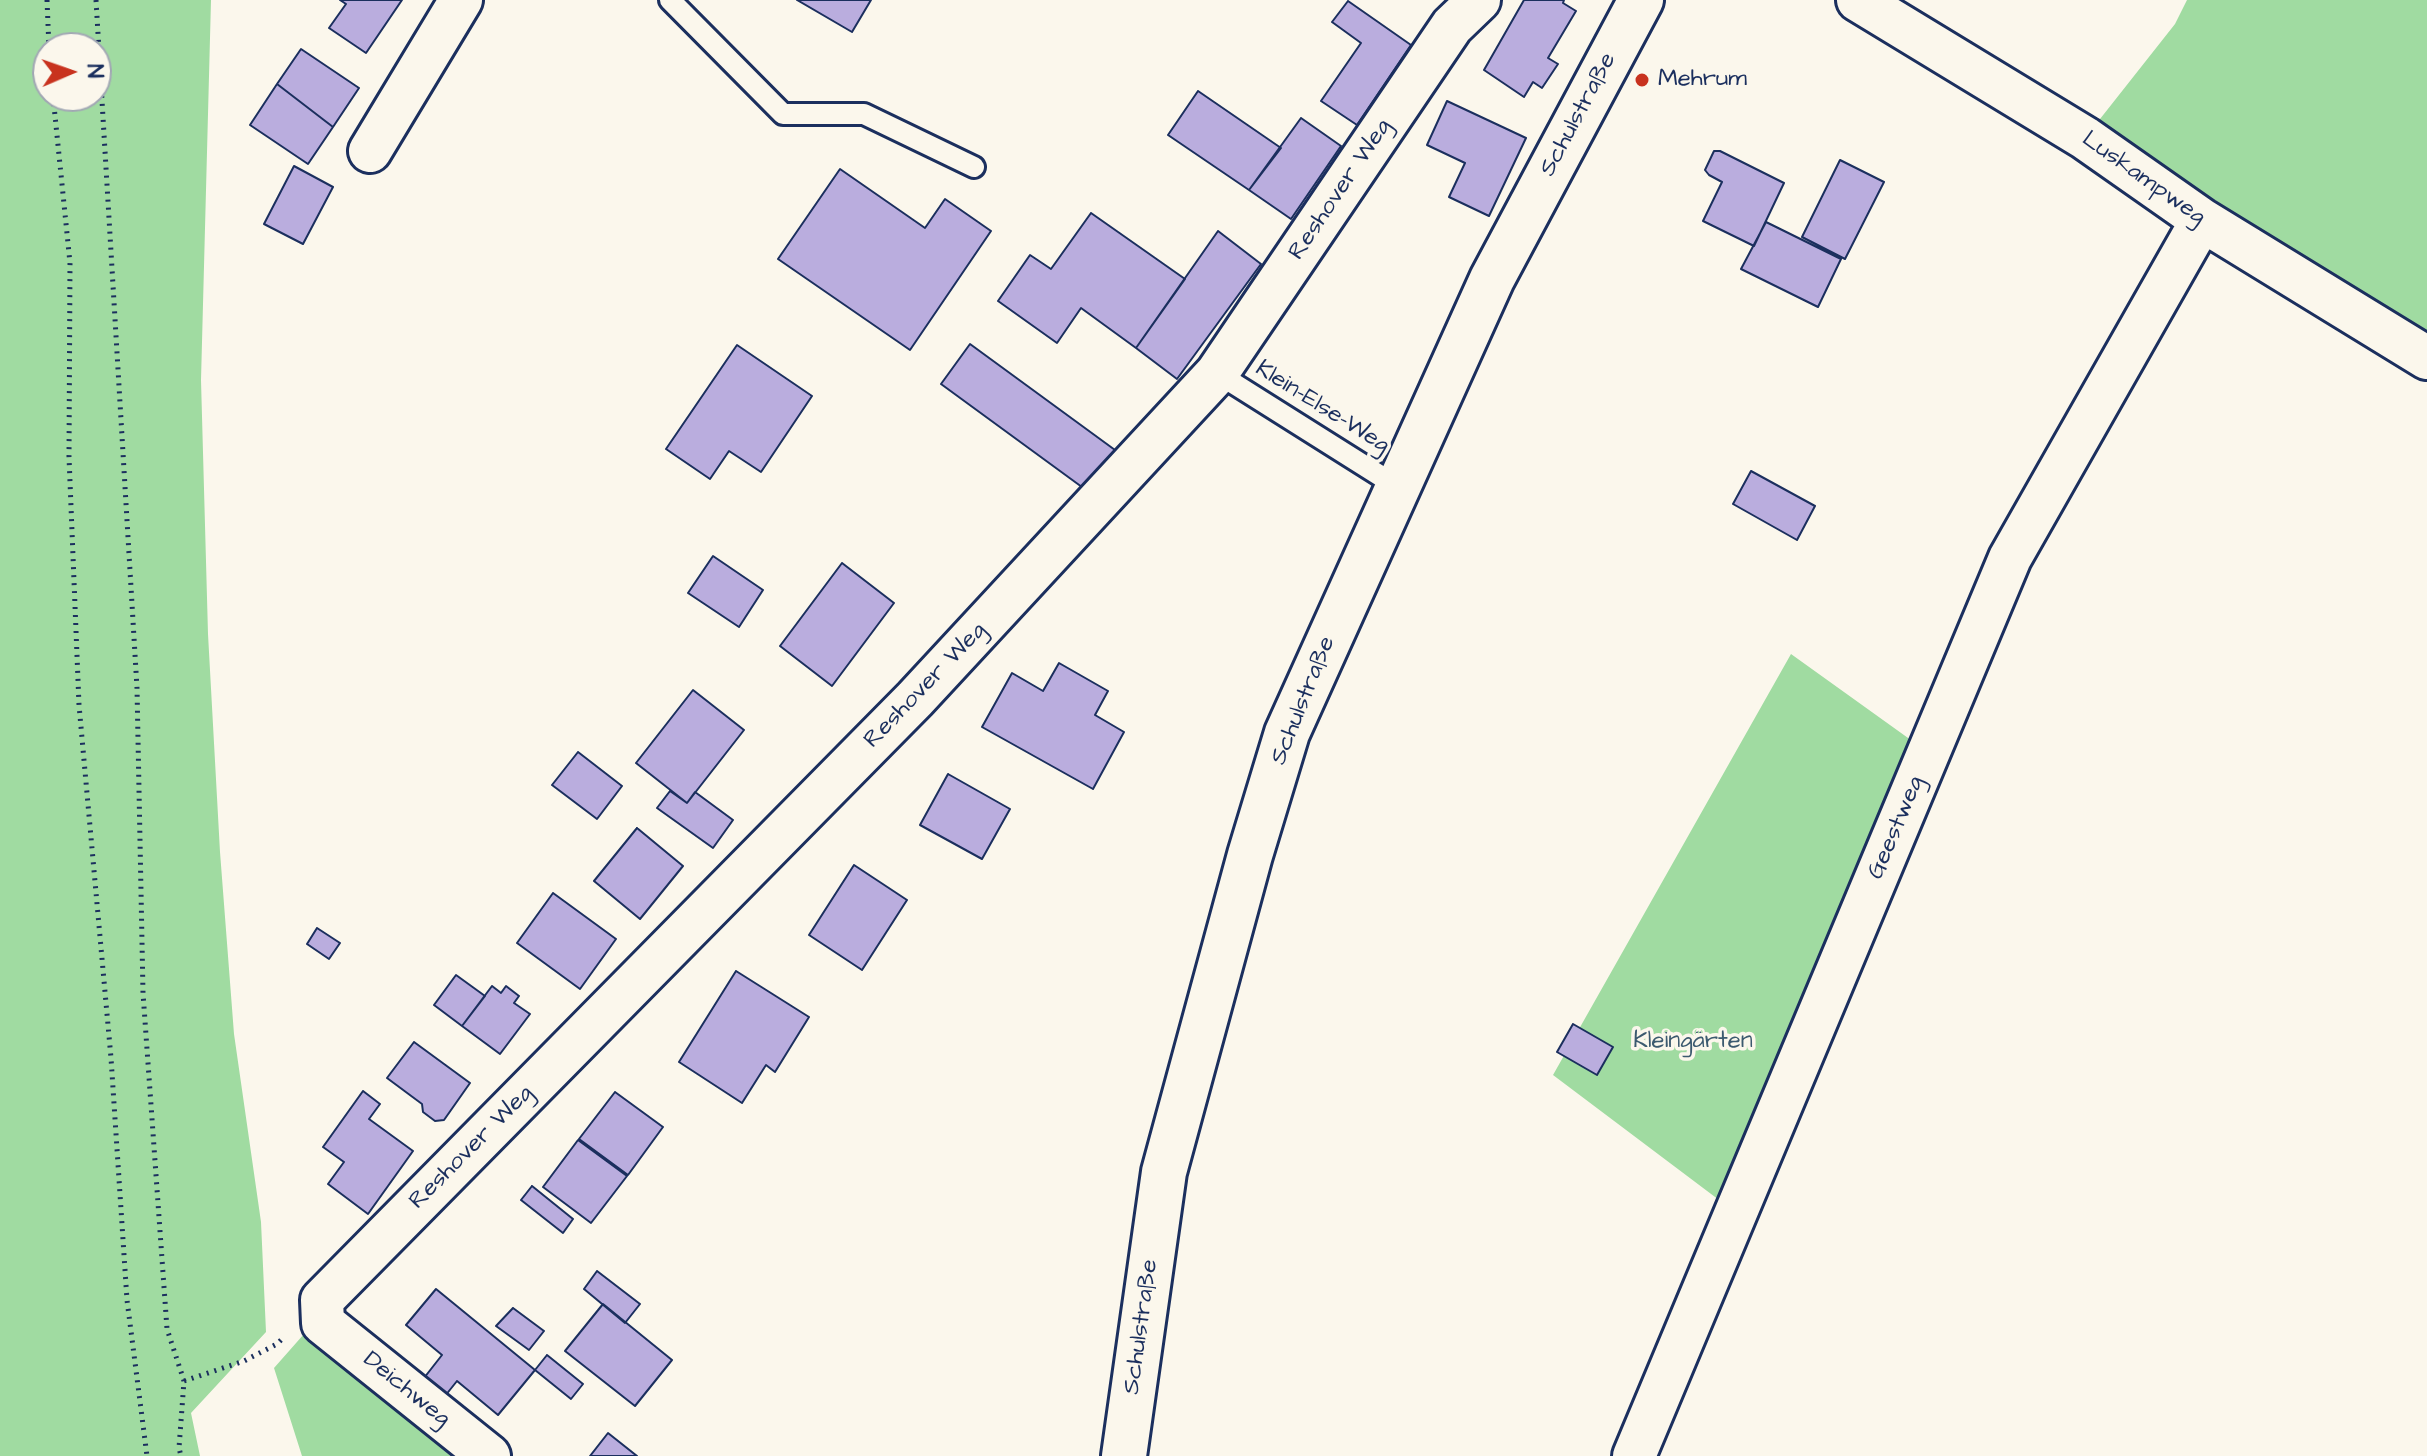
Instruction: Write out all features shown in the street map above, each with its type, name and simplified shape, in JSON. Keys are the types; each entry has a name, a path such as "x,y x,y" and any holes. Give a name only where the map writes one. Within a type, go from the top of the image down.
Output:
{"main road":[{"name":"Schulstraße","path":"1124,1456 1164,1172 1250,855 1287,733 1492,279 1641,0"}],"street":[{"path":"370,151 461,0"},
{"name":"Reshover Weg","path":"323,1311 915,699 1217,373 1452,26 1479,0"},
{"name":"Luskampweg","path":"1858,0 2085,138 2202,220 2427,358"},
{"name":"Geestweg","path":"1634,1456 2010,558 2202,220"},
{"name":"Deichweg","path":"323,1311 489,1456"}],"lane":[{"path":"670,0 783,114 864,114 974,167"},
{"name":"Klein-Else-Weg","path":"1217,373 1398,487"}],"path":[{"path":"47,0 48,32"},
{"path":"96,0 137,688 143,993 167,1329 184,1381 181,1456"},
{"path":"55,112 70,263 69,457 79,705 111,1058 127,1300 147,1456"},
{"path":"184,1381 244,1361 277,1344 323,1311"}],"green space":[{"path":"0,0 211,0 201,380 208,634 234,1034 261,1222 266,1332 191,1413 200,1456 0,1456"},
{"path":"2187,0 2427,0 2427,358 2085,138 2175,24"},
{"name":"Kleingärten","path":"1791,654 1929,753 1735,1212 1553,1075"},
{"path":"304,1334 454,1456 302,1456 274,1368"}],"building":[{"path":"340,0 402,0 366,53 329,28 346,4"},
{"path":"797,0 871,0 852,32"},
{"path":"1524,0 1564,0 1563,3 1576,11 1548,58 1558,64 1542,88 1533,82 1524,97 1484,70"},
{"path":"1348,1 1411,45 1357,125 1321,101 1361,43 1332,22"},
{"path":"301,49 359,88 333,127 277,84"},
{"path":"277,84 333,127 308,164 250,125"},
{"path":"1198,91 1281,148 1249,190 1168,135"},
{"path":"1447,101 1526,138 1489,216 1449,197 1465,163 1427,145"},
{"path":"1301,118 1341,146 1291,219 1249,190"},
{"path":"1714,151 1720,151 1784,183 1754,246 1703,221 1722,182 1705,170"},
{"path":"1840,160 1884,182 1845,259 1802,237"},
{"path":"294,166 333,187 303,244 264,224"},
{"path":"840,169 925,228 945,199 991,231 910,350 778,259"},
{"path":"1091,213 1185,279 1136,348 1081,308 1057,343 998,301 1030,255 1051,269"},
{"path":"1766,222 1841,259 1818,307 1741,269"},
{"path":"1218,231 1261,264 1177,379 1136,348"},
{"path":"970,344 1115,450 1086,490 941,384"},
{"path":"737,345 812,396 761,472 729,451 710,479 666,449"},
{"path":"1751,471 1815,506 1797,540 1733,504"},
{"path":"713,556 763,590 739,627 688,593"},
{"path":"842,563 894,603 832,686 780,646"},
{"path":"1059,663 1108,691 1095,715 1124,732 1093,789 982,727 1012,673 1043,691"},
{"path":"693,690 744,730 687,803 636,763"},
{"path":"578,752 622,786 597,819 552,785"},
{"path":"948,774 1010,809 982,859 920,825"},
{"path":"670,791 687,803 695,792 733,820 713,848 657,808"},
{"path":"637,828 683,866 640,919 594,881"},
{"path":"854,865 907,900 862,970 809,935"},
{"path":"553,893 616,939 580,989 517,943"},
{"path":"317,928 340,943 329,959 307,944"},
{"path":"736,971 809,1017 775,1072 766,1065 742,1103 679,1062"},
{"path":"456,975 485,996 462,1026 434,1005"},
{"path":"492,986 501,993 506,986 519,996 514,1003 530,1014 500,1054 462,1026"},
{"path":"1573,1024 1613,1047 1597,1075 1557,1052"},
{"path":"414,1042 470,1083 444,1120 435,1121 423,1112 422,1104 387,1078"},
{"path":"363,1091 380,1104 369,1119 413,1151 368,1214 328,1184 344,1162 323,1147"},
{"path":"615,1092 663,1127 628,1175 579,1139"},
{"path":"578,1140 627,1176 591,1223 543,1187"},
{"path":"532,1186 573,1219 563,1233 521,1200"},
{"path":"597,1271 640,1304 625,1323 584,1289"},
{"path":"436,1289 535,1370 498,1415 457,1381 445,1396 424,1378 442,1355 406,1325"},
{"path":"603,1304 672,1360 635,1406 565,1351"},
{"path":"513,1308 544,1331 529,1350 496,1326"},
{"path":"547,1355 583,1384 571,1399 535,1370"},
{"path":"608,1433 637,1456 590,1456"}],"place":[{"name":"Mehrum","path":"1642,80"}]}
